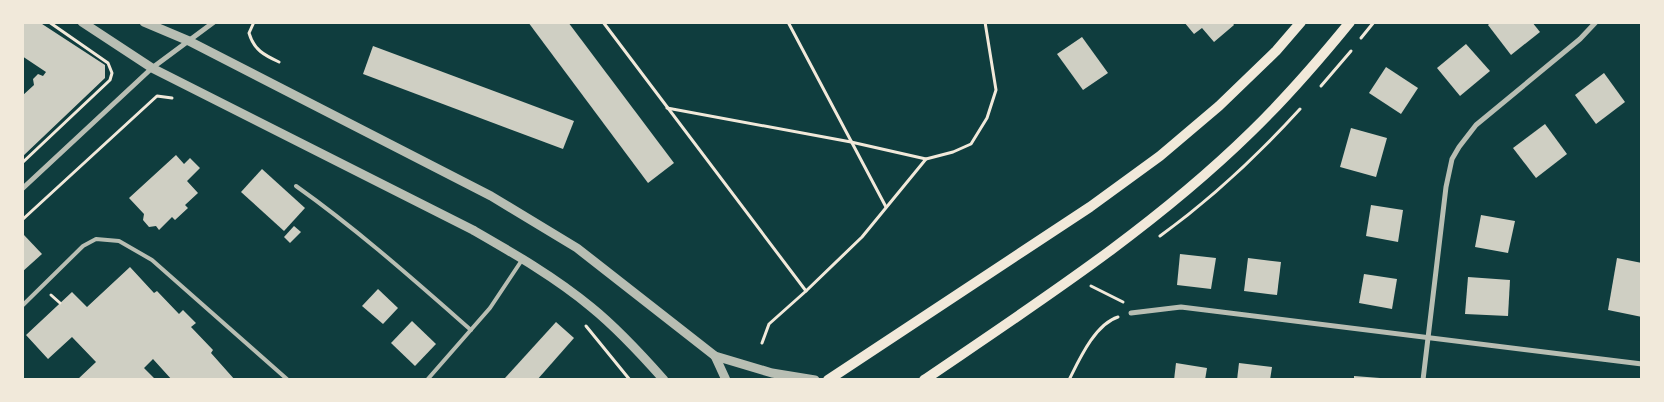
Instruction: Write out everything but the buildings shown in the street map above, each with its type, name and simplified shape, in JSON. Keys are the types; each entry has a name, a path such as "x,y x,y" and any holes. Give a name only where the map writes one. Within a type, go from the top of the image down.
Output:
{"main road":[{"path":"828,380 1090,207 1160,156 1219,106 1276,51 1301,22"},
{"path":"924,380 1120,244 1189,188 1251,133 1309,72 1350,22"}],"street":[{"path":"82,22 152,68 473,230 522,259 591,307 622,335 664,380"},
{"path":"144,22 189,41 491,196 577,248 715,356 764,371 815,380"},
{"path":"22,189 152,68 214,22"},
{"path":"1423,380 1446,187 1452,159 1476,125 1580,39 1596,22"},
{"path":"1131,314 1181,307 1642,364"},
{"path":"715,356 726,380"}],"lane":[{"path":"296,186 332,211 360,234 471,330"},
{"path":"23,305 83,246 96,239 119,241 152,260 288,380"},
{"path":"427,380 490,308 522,259"}],"path":[{"path":"22,163 110,80 112,73 108,62 49,22"},
{"path":"254,22 249,33 252,43 260,53 279,62"},
{"path":"603,22 806,291"},
{"path":"788,22 886,207"},
{"path":"667,108 851,142 926,159 953,152 971,144 987,118 996,90 986,22"},
{"path":"22,220 157,96 173,98"},
{"path":"762,343 769,324 862,237 926,159"},
{"path":"1090,286 1146,312"},
{"path":"1068,380 1087,345 1111,320 1131,314"},
{"path":"582,321 630,380"}]}
